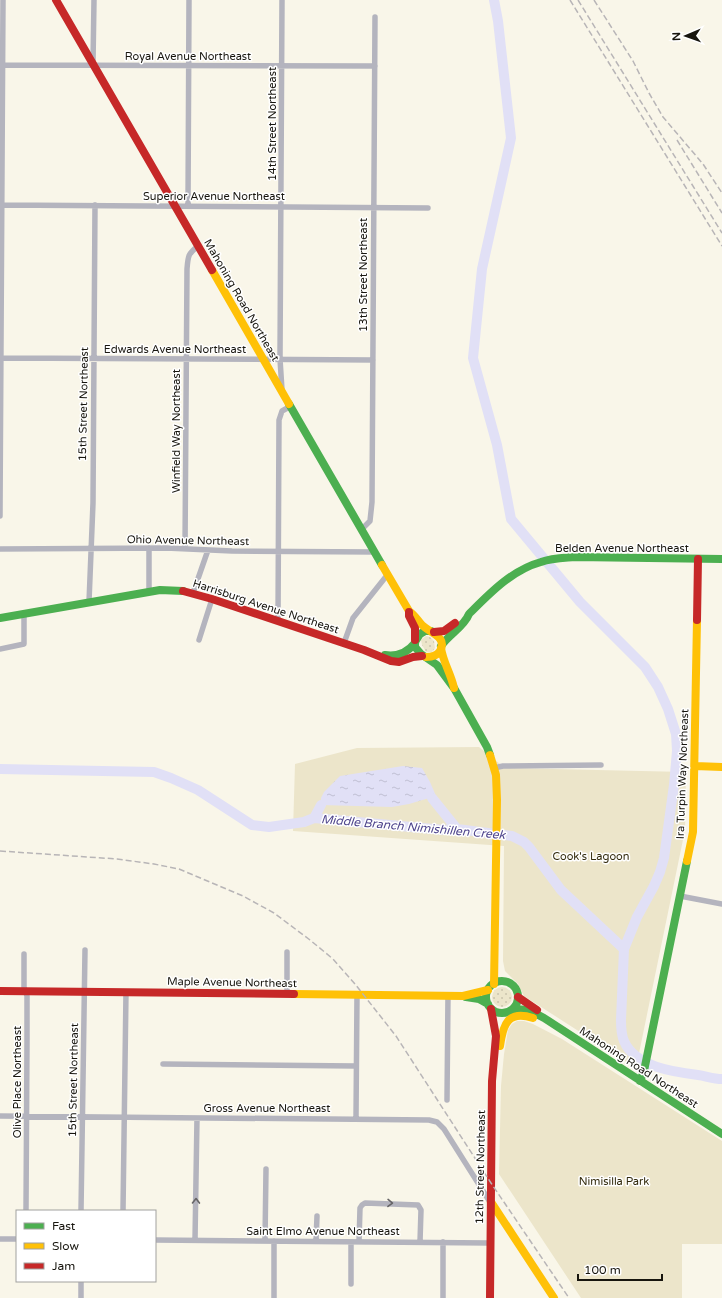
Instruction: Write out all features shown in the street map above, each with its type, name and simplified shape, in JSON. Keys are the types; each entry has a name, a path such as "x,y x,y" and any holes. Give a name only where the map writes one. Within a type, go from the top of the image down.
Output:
{"main road":[{"name":"Mahoning Road Northeast","path":"56,0 409,611 409,616 415,628 415,642"},
{"name":"Belden Avenue Northeast","path":"432,631 442,632 447,630 464,615 468,614 509,577 535,563 559,558 722,559"},
{"name":"Ira Turpin Way Northeast","path":"640,1081 644,1071 650,1044 693,832 698,559"},
{"name":"Harrisburg Avenue Northeast","path":"0,618 149,591 172,590 194,593 344,643 380,656 384,659 397,662 413,657 424,657"},
{"name":"Mahoning Road Northeast","path":"409,611 414,613 422,625 432,631"},
{"name":"Belden Avenue Northeast","path":"441,647 445,640 468,619 468,614"},
{"path":"454,688 453,680 442,660 440,637 432,631 421,633 416,637 416,650 436,664 454,688 482,737 494,768 497,788 495,958 491,987 487,998 490,1006 500,1013 511,1010 517,1003 518,997 515,988 506,982 495,958"},
{"name":"Harrisburg Avenue Northeast","path":"380,656 400,656 407,652 415,642"},
{"path":"424,657 434,656 438,653 441,647"},
{"path":"695,766 722,767"},
{"path":"491,987 500,982 506,982"},
{"name":"Maple Avenue Northeast","path":"463,996 491,987"},
{"name":"Maple Avenue Northeast","path":"0,991 448,995 480,999 490,1006"},
{"name":"Mahoning Road Northeast","path":"518,997 536,1008 544,1018"},
{"name":"12th Street Northeast","path":"490,1006 494,1016 494,1029 496,1036"},
{"name":"Mahoning Road Northeast","path":"511,1010 526,1010 544,1018 722,1134"},
{"name":"12th Street Northeast","path":"490,1298 492,1081 496,1036 503,1018 511,1010"},
{"path":"492,1081 498,1070 502,1032 505,1024 511,1017 518,1015 527,1016 543,1022 562,1034 568,1034"},
{"path":"491,1202 554,1298"}],"street":[{"path":"0,516 1,65 3,0"},
{"path":"94,0 94,65"},
{"path":"188,206 189,0"},
{"name":"14th Street Northeast","path":"282,0 280,359 282,392"},
{"name":"13th Street Northeast","path":"362,529 370,521 372,502 375,17"},
{"name":"Royal Avenue Northeast","path":"1,65 375,66"},
{"name":"Superior Avenue Northeast","path":"1,205 428,208"},
{"name":"15th Street Northeast","path":"89,602 93,503 95,205"},
{"name":"Winfield Way Northeast","path":"185,549 188,259 190,253 198,246"},
{"name":"Edwards Avenue Northeast","path":"0,358 373,360"},
{"path":"278,621 279,420 282,411 291,406"},
{"path":"149,548 149,591"},
{"name":"Ohio Avenue Northeast","path":"0,550 149,548 279,552 375,552"},
{"path":"194,593 208,550"},
{"path":"344,643 353,618 388,574"},
{"path":"199,640 212,599"},
{"path":"0,649 24,644 24,614"},
{"path":"494,768 503,766 601,765"},
{"path":"680,896 722,904"},
{"name":"15th Street Northeast","path":"81,1210 85,950"},
{"path":"287,952 287,994"},
{"name":"Olive Place Northeast","path":"24,954 24,987 27,996 26,1210"},
{"path":"123,1210 126,992"},
{"path":"356,1119 357,995"},
{"path":"447,1100 448,995"},
{"path":"163,1064 356,1066"},
{"name":"Gross Avenue Northeast","path":"0,1116 356,1119 424,1120 437,1122 444,1129 491,1202"},
{"path":"195,1240 197,1118"},
{"path":"265,1241 266,1169"},
{"path":"359,1242 360,1208 365,1203 416,1204 419,1206 421,1210 420,1242"},
{"path":"316,1241 317,1216"},
{"path":"0,1239 16,1239"},
{"name":"Saint Elmo Avenue Northeast","path":"156,1240 490,1243"},
{"path":"274,1241 274,1298"},
{"path":"351,1242 351,1284"},
{"path":"443,1242 443,1298"},
{"path":"81,1282 81,1298"}],"green space":[{"path":"426,636 430,637 434,641 435,648 432,652 426,652 422,645 421,640"},
{"name":"Cook's Lagoon","path":"479,747 505,768 686,772 685,830 636,1068 524,996 518,984 505,971 503,961 504,846 293,831 295,764 357,748"},
{"path":"502,987 509,990 512,997 509,1004 502,1007 495,1004 492,997 495,990"},
{"name":"Nimisilla Park","path":"517,1021 524,1021 533,1024 562,1039 722,1141 722,1244 682,1244 682,1298 581,1298 499,1174 501,1086 504,1054 508,1030 512,1024"}],"water":[{"path":"403,766 422,768 436,796 409,804 392,807 321,805 321,798 324,792 340,776"}],"waterway":[{"path":"494,0 498,21 511,138 482,269 473,358 497,445 511,519 580,602 645,667 658,687 668,709 676,734 677,751 674,785 664,858 654,886 637,917 624,949 621,1020 621,1030 624,1041 629,1050 637,1057 656,1067 722,1079"},
{"name":"Middle Branch Nimishillen Creek","path":"0,769 154,772 198,790 252,825 269,827 304,822 314,818 444,830 457,829 512,836 524,842 529,847 561,890 624,949"},
{"path":"432,798 457,829"},
{"path":"314,818 321,805"}],"railway":[{"path":"570,0 722,246"},
{"path":"578,0 722,233"},
{"path":"594,0 633,61 663,117 703,164 722,193"},
{"path":"677,140 722,213"},
{"path":"0,851 117,859 179,869 243,896 274,913 310,940 333,959 396,1036 491,1183 569,1298"}],"traffic: fast":[{"path":"289,404 382,565"},
{"path":"441,646 464,623 469,614 502,583 520,571 545,561 558,558 575,557 722,559"},
{"path":"0,618 160,590 183,591"},
{"path":"431,631 425,631 420,634 415,642 415,647 421,654 437,665 454,688 490,755"},
{"path":"385,655 402,654 415,643"},
{"path":"640,1081 644,1071 687,861"},
{"path":"502,981 511,984 515,988 518,997 515,1006 511,1010 502,1013 493,1010 489,1006 486,997 489,988 493,984 502,981"},
{"path":"466,997 479,999 488,1004"},
{"path":"513,1009 529,1010 544,1018 722,1134"}],"traffic: slow":[{"path":"212,270 289,404"},
{"path":"382,565 409,611 425,628 437,636 442,642 439,653 434,656 426,657"},
{"path":"687,861 693,832 697,620"},
{"path":"441,648 454,688"},
{"path":"490,755 496,775 497,800 494,984"},
{"path":"695,766 722,767"},
{"path":"294,994 463,996 488,990"},
{"path":"500,1046 503,1031 508,1021 518,1016 533,1018"},
{"path":"491,1202 554,1298"}],"traffic: jam":[{"path":"56,0 212,270"},
{"path":"697,620 698,559"},
{"path":"183,591 212,599 364,650 391,661 399,662 413,657 422,656"},
{"path":"409,612 409,616 415,628 415,640"},
{"path":"434,632 444,631 455,623"},
{"path":"0,991 294,994"},
{"path":"518,997 537,1010"},
{"path":"490,1298 492,1081 496,1036 491,1009"}]}
